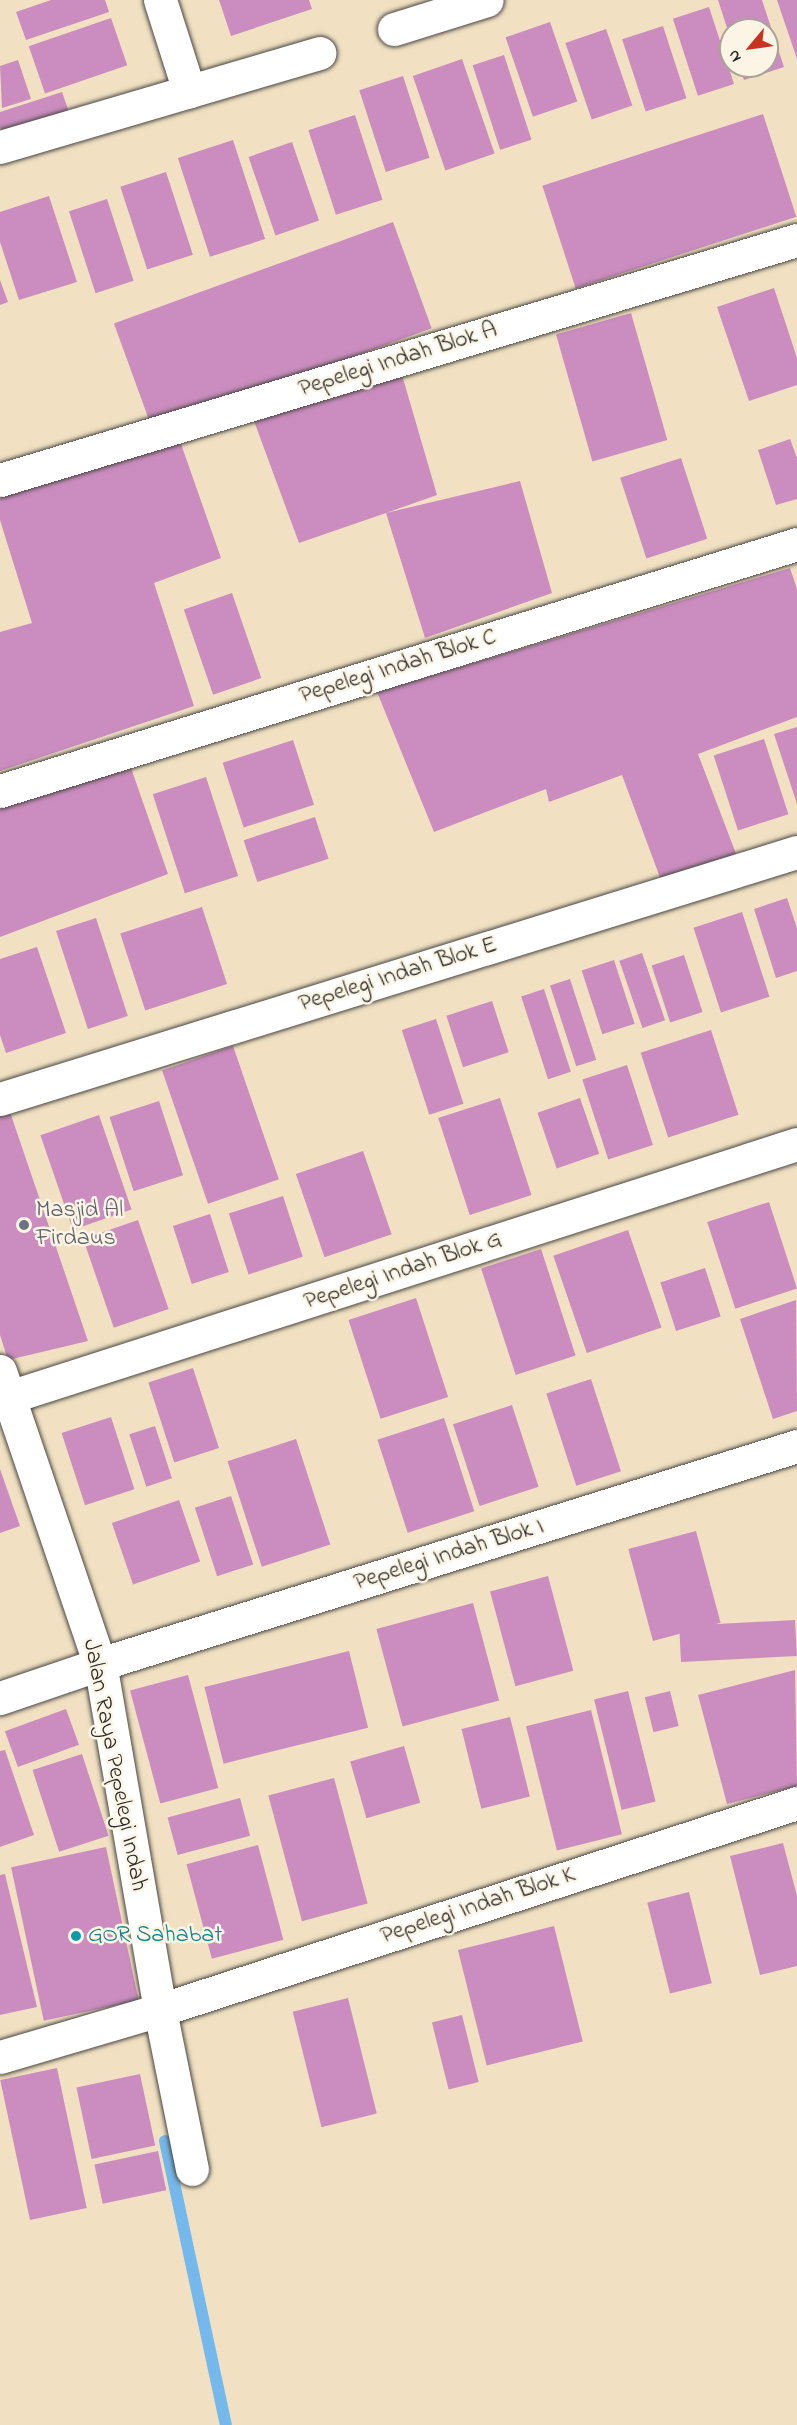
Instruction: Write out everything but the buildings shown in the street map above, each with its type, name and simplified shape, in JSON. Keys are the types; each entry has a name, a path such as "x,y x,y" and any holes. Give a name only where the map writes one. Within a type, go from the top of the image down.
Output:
{"street":[{"path":"160,0 189,91"},
{"path":"394,29 465,3"},
{"path":"0,147 319,53"},
{"name":"Pepelegi Indah Blok A","path":"0,480 797,240"},
{"name":"Pepelegi Indah Blok C","path":"0,790 797,544"},
{"name":"Pepelegi Indah Blok E","path":"0,1099 797,852"},
{"name":"Pepelegi Indah Blok G","path":"3,1390 797,1144"},
{"name":"Jalan Raya Pepelegi Indah","path":"3,1390 100,1664 160,2010 192,2169"},
{"name":"Pepelegi Indah Blok I","path":"0,1698 100,1664 797,1446"},
{"name":"Pepelegi Indah Blok K","path":"0,2057 160,2010 797,1803"}],"waterway":[{"path":"165,2141 226,2425"}],"place":[{"name":"Masjid Al Firdaus","path":"24,1225"},
{"name":"GOR Sahabat","path":"76,1936"}]}
